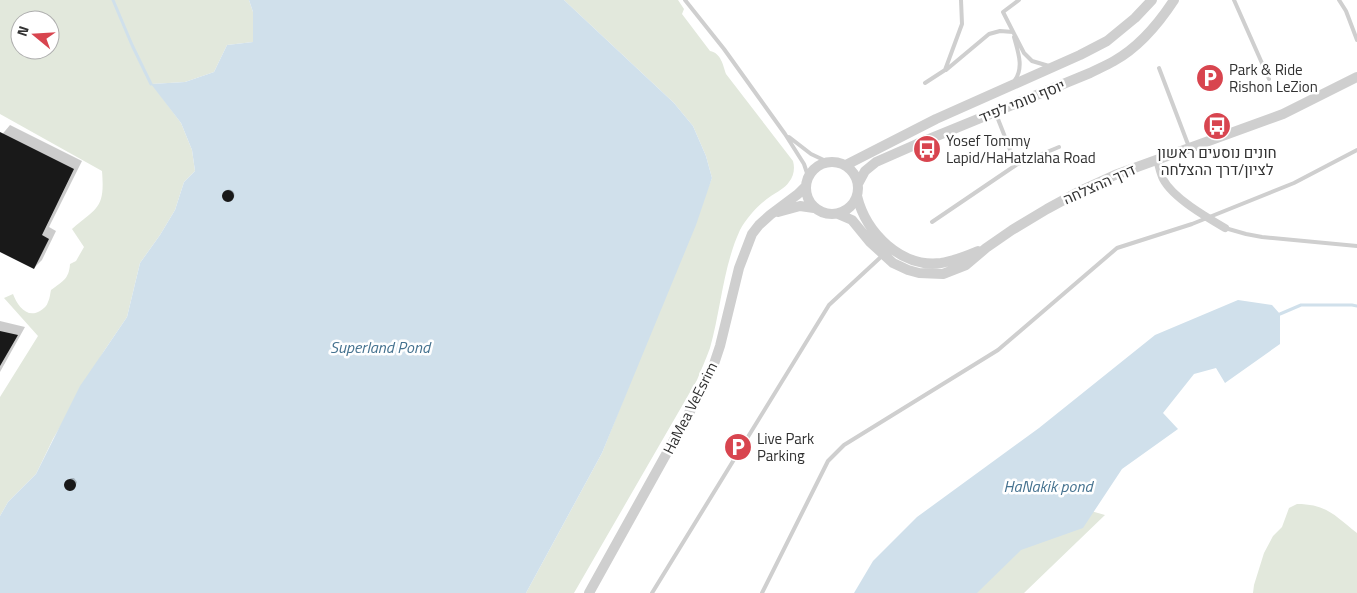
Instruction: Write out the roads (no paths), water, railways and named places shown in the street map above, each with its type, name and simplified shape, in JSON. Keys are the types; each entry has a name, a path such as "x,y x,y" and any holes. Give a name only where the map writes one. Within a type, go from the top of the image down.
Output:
{"street":[{"name":"יוסף טומי לפיד","path":"846,165 936,119 1107,41 1135,18 1152,0"},
{"name":"יוסף טומי לפיד","path":"858,184 866,171 876,162 1090,73 1116,60 1150,31 1163,17 1174,0"},
{"name":"דרך ההצלחה","path":"838,214 857,224 870,242 894,263 919,273 943,274 966,265 986,248 1047,208 1082,190 1115,175 1283,114 1357,78"},
{"path":"1157,160 1162,177 1167,185 1178,196 1225,228"},
{"path":"828,162 846,165 854,173 858,184 857,196 850,208 838,214 829,214 814,208 806,194 806,182 813,169 820,164 828,162"},
{"name":"HaMea VeEsrim","path":"589,593 705,384 720,346 739,268 752,234 759,224 798,194 806,182"},
{"name":"דרך ההצלחה","path":"857,196 869,225 878,236 899,254 913,260 940,263 962,258 986,248"},
{"name":"HaMea VeEsrim","path":"770,215 800,206 814,208"}],"lane":[{"path":"685,0 724,49 785,134 804,164 806,182"},
{"path":"945,70 962,24 961,0"},
{"path":"1019,0 1003,12 1013,32 1024,53 1032,61 1053,67"},
{"path":"1234,0 1269,79"},
{"path":"1339,0 1346,11 1357,40"},
{"path":"925,83 945,70 989,34 1000,31 1013,32"},
{"path":"1012,85 1019,75 1021,64 1013,32"},
{"path":"1158,68 1190,149"},
{"path":"995,112 1016,165"},
{"path":"785,134 811,154 828,162"},
{"path":"932,222 1016,165 1059,147"},
{"path":"762,593 828,461 844,445 998,350 1117,248 1192,224 1294,183 1357,150"},
{"path":"1225,228 1262,237 1357,246"},
{"path":"652,593 829,305 883,255"}],"water":[{"name":"Superland Pond","path":"249,0 564,0 674,103 693,126 706,156 712,178 696,225 602,453 526,593 0,593 0,516 8,502 36,474 80,386 127,317 140,263 175,210 184,182 195,171 192,150 181,123 151,84 185,82 214,72 227,45 253,42 253,12"},
{"name":"HaNakik pond","path":"1238,300 1272,305 1280,314 1280,344 1225,383 1216,368 1194,374 1163,413 1178,429 1122,469 1083,528 1021,550 977,593 854,593 873,561 917,517 1039,428 1155,335"}],"waterway":[{"path":"113,0 151,84"},
{"path":"1280,314 1301,305 1357,306"}],"place":[{"name":"Park & Ride Rishon LeZion","path":"1210,78"},
{"name":"חונים נוסעים ראשון לציון/דרך ההצלחה","path":"1217,126"},
{"name":"Yosef Tommy Lapid/HaHatzlaha Road","path":"927,149"},
{"name":"Live Park Parking","path":"738,447"}]}
